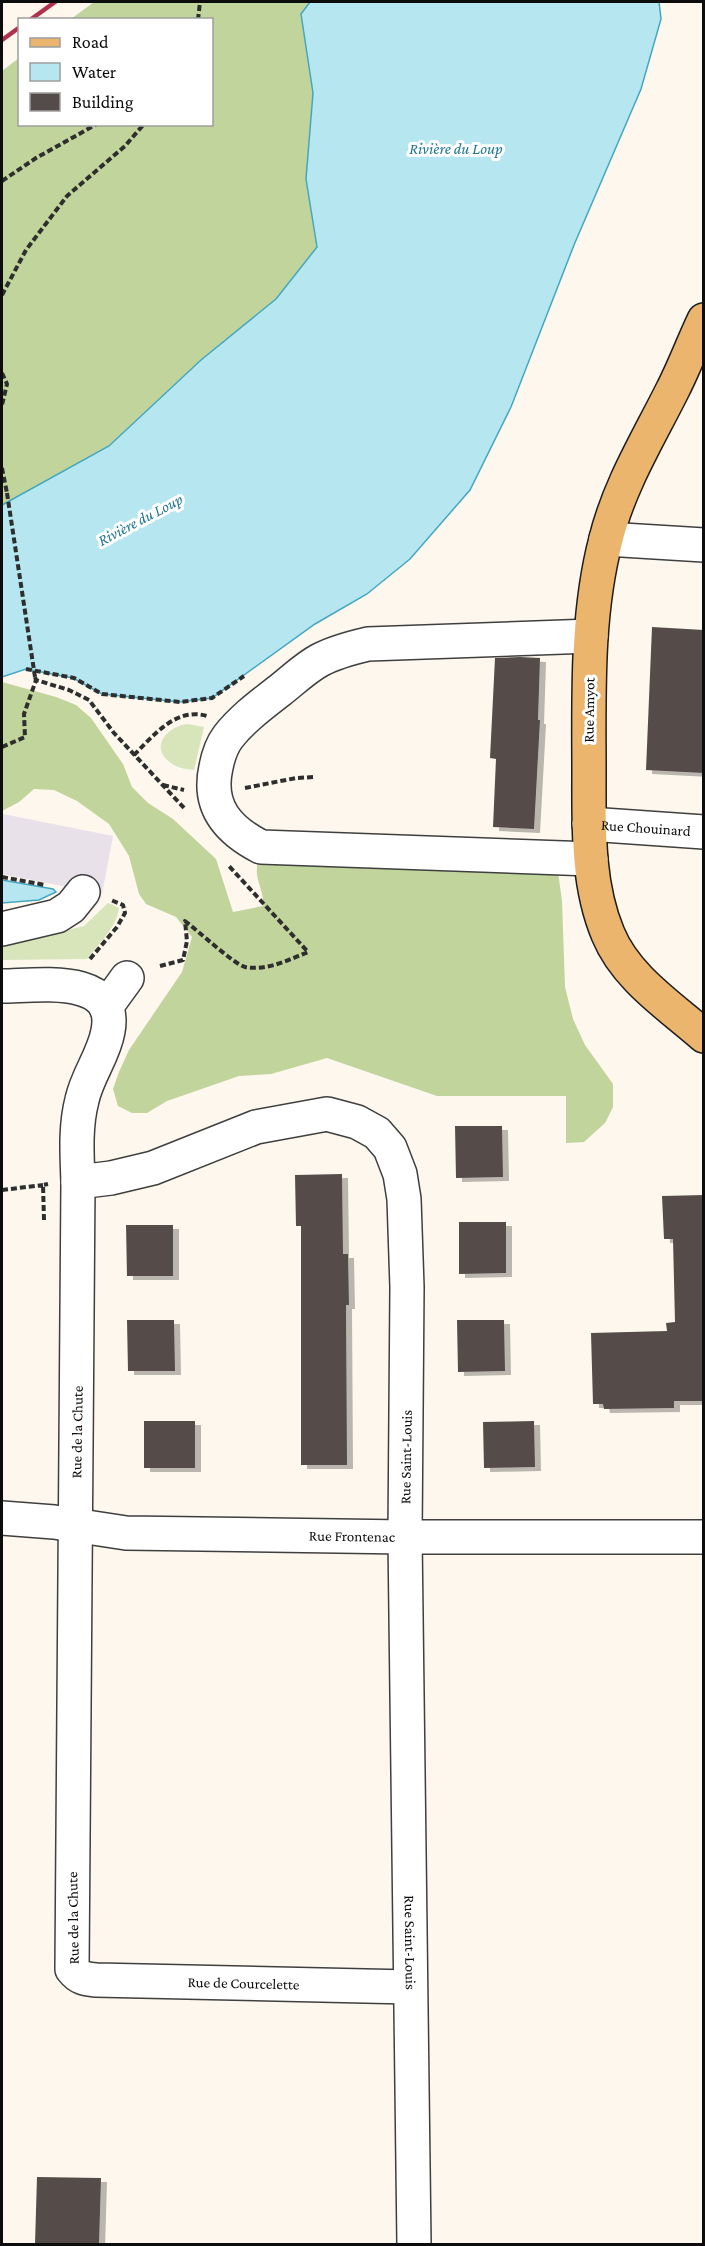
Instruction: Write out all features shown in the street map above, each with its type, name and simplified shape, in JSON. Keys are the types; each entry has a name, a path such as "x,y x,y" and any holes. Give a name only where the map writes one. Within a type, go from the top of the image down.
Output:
{"main road":[{"name":"Rue Amyot","path":"704,320 694,359 672,391 627,480 606,539 597,583 591,636 589,824 594,891 608,936 628,966 650,990 704,1036"}],"street":[{"path":"606,539 704,545"},
{"path":"591,636 368,644 342,650 318,662 246,718 226,739 218,760 213,793 217,807 228,824 246,839 261,847 591,859"},
{"name":"Rue Chouinard","path":"589,824 704,832"},
{"path":"2,929 57,916 71,907 83,892"},
{"path":"2,986 78,987 97,995 106,1007 127,978"},
{"name":"Rue de la Chute","path":"77,1975 72,1969 71,1960 76,1525 78,1182 76,1132 82,1098 108,1032 106,1007"},
{"name":"Rue Saint-Louis","path":"78,1182 111,1178 153,1168 256,1127 327,1114 357,1122 377,1133 390,1148 400,1174 404,1199 407,1287 405,1537 414,2244"},
{"name":"Rue Frontenac","path":"2,1518 76,1525 126,1533 405,1537 704,1537"},
{"name":"Rue de Courcelette","path":"77,1975 96,1980 410,1987"}],"path":[{"path":"198,18 200,2"},
{"path":"2,181 36,158 93,126"},
{"path":"2,295 26,250 67,196 125,146 142,126"},
{"path":"2,373 7,384 2,405"},
{"path":"2,468 35,679 24,714 25,736 2,747"},
{"path":"26,669 74,678 102,694 180,702 212,698 250,672"},
{"path":"35,679 69,690 89,700 134,755 187,811"},
{"path":"134,755 166,724 179,717 192,713 210,717"},
{"path":"160,966 183,960 187,942 185,921 242,967 261,968 278,965 308,952 225,863"},
{"path":"2,1190 43,1185"}],"shaded area":[{"path":"3,814 113,836 102,894 2,874"}],"green space":[{"path":"94,2 310,2 301,14 313,93 306,179 317,247 276,299 201,360 109,446 2,505 2,71 18,59 18,126 213,126 213,18 72,18"},
{"path":"2,682 76,705 91,718 123,764 132,787 148,803 173,819 216,859 233,912 263,906 257,869 258,863 264,859 558,872 562,901 565,987 573,1019 585,1045 613,1084 613,1107 605,1123 584,1142 566,1143 566,1096 437,1096 327,1058 271,1074 239,1076 167,1101 147,1113 132,1113 118,1106 113,1089 119,1072 129,1050 182,972 192,937 176,917 146,904 139,894 129,856 109,824 77,801 54,790 34,789 19,802 2,811"},
{"path":"187,724 204,727 194,770 173,765 161,751 163,739 167,734"},
{"path":"108,903 119,908 118,915 111,929 87,959 2,960 2,947 84,926"}],"water":[{"name":"Rivière du Loup","path":"310,2 659,2 661,19 641,89 574,245 511,407 470,490 410,559 367,594 315,624 212,698 180,702 102,694 73,678 26,669 2,677 2,505 109,446 201,360 276,299 317,247 306,179 313,93 301,14"},
{"path":"2,880 53,889 56,892 39,900 2,903"}],"building":[{"path":"652,627 704,630 704,773 646,770"},
{"path":"495,658 540,658 538,720 540,720 534,829 493,827 496,759 490,758"},
{"path":"455,1126 502,1126 503,1177 456,1178"},
{"path":"342,1174 343,1254 348,1254 349,1305 346,1305 347,1465 301,1465 301,1226 296,1226 295,1175"},
{"path":"704,1195 704,1401 674,1401 674,1408 604,1409 603,1404 593,1404 591,1333 667,1331 666,1323 675,1322 673,1239 664,1239 662,1196"},
{"path":"459,1222 506,1222 506,1273 459,1274"},
{"path":"126,1225 173,1225 173,1276 127,1276"},
{"path":"127,1320 174,1320 175,1371 128,1371"},
{"path":"457,1320 504,1320 505,1371 458,1372"},
{"path":"144,1421 195,1421 195,1468 144,1468"},
{"path":"534,1421 535,1467 484,1468 483,1422"},
{"path":"37,2177 101,2178 99,2244 35,2244"}],"railway":[{"path":"33,18 55,2"},
{"path":"2,40 18,28"}]}
